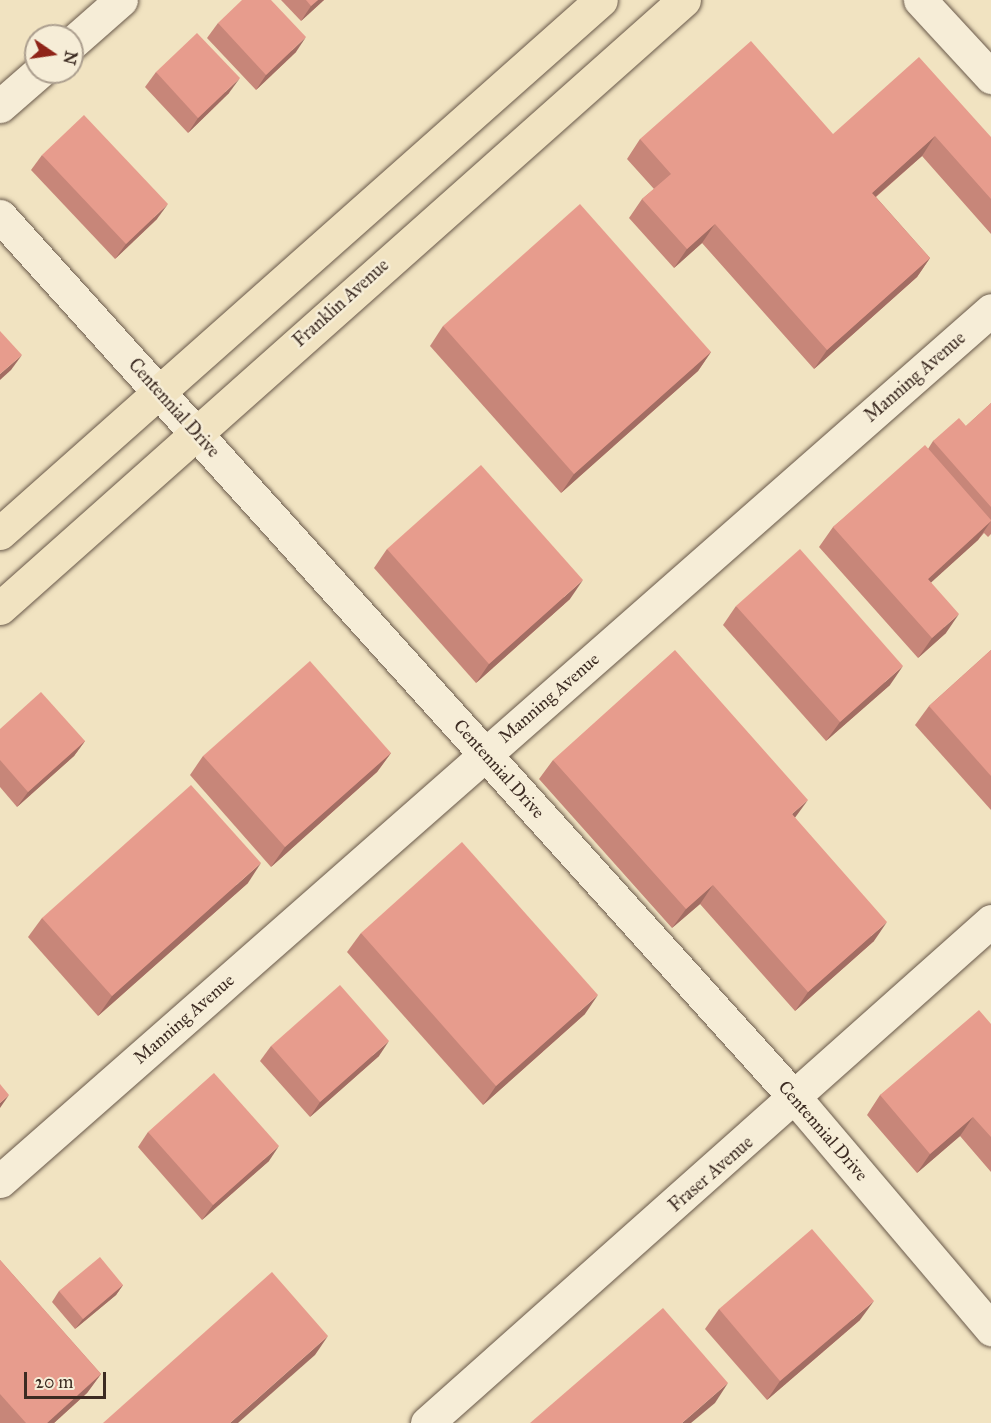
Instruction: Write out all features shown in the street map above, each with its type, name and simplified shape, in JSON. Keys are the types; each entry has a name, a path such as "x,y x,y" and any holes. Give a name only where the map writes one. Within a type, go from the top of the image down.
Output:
{"main road":[{"path":"0,533 601,0"},
{"name":"Franklin Avenue","path":"0,608 684,0"}],"street":[{"path":"84,32 121,0"},
{"path":"920,0 991,77"},
{"path":"0,106 25,84"},
{"name":"Centennial Drive","path":"0,216 796,1099 991,1329"},
{"name":"Manning Avenue","path":"0,1181 991,310"},
{"name":"Fraser Avenue","path":"427,1423 796,1099 991,921"}],"building":[{"path":"242,0 271,0 306,37 266,75 218,23"},
{"path":"306,0 318,0 311,6"},
{"path":"197,33 240,78 198,118 156,72"},
{"path":"751,41 833,134 919,57 991,137 991,199 935,136 872,193 930,258 827,350 715,224 687,249 642,199 671,174 640,139"},
{"path":"84,115 168,204 126,244 42,155"},
{"path":"580,204 711,352 574,474 443,326"},
{"path":"0,331 22,355 0,374"},
{"path":"991,403 991,507 933,441 959,418 966,426"},
{"path":"925,445 991,520 928,579 959,614 932,638 833,527"},
{"path":"481,465 583,580 489,664 387,549"},
{"path":"800,549 903,666 840,722 736,606"},
{"path":"675,650 808,800 792,814 887,922 808,992 713,885 686,909 553,760"},
{"path":"991,650 991,776 929,706"},
{"path":"310,661 391,753 285,847 203,756"},
{"path":"41,692 85,741 28,792 0,760 0,729"},
{"path":"191,785 261,863 112,996 42,918"},
{"path":"462,842 598,995 496,1086 361,933"},
{"path":"340,985 389,1041 320,1102 271,1046"},
{"path":"979,1010 991,1024 991,1137 973,1117 930,1154 880,1095"},
{"path":"214,1073 279,1146 213,1205 148,1132"},
{"path":"0,1084 9,1095 0,1103"},
{"path":"812,1229 874,1301 780,1381 719,1309"},
{"path":"100,1257 123,1285 83,1319 59,1291"},
{"path":"0,1260 101,1374 47,1423 26,1423 0,1394"},
{"path":"272,1272 328,1336 230,1423 103,1423"},
{"path":"663,1308 728,1383 682,1423 530,1423"}]}
